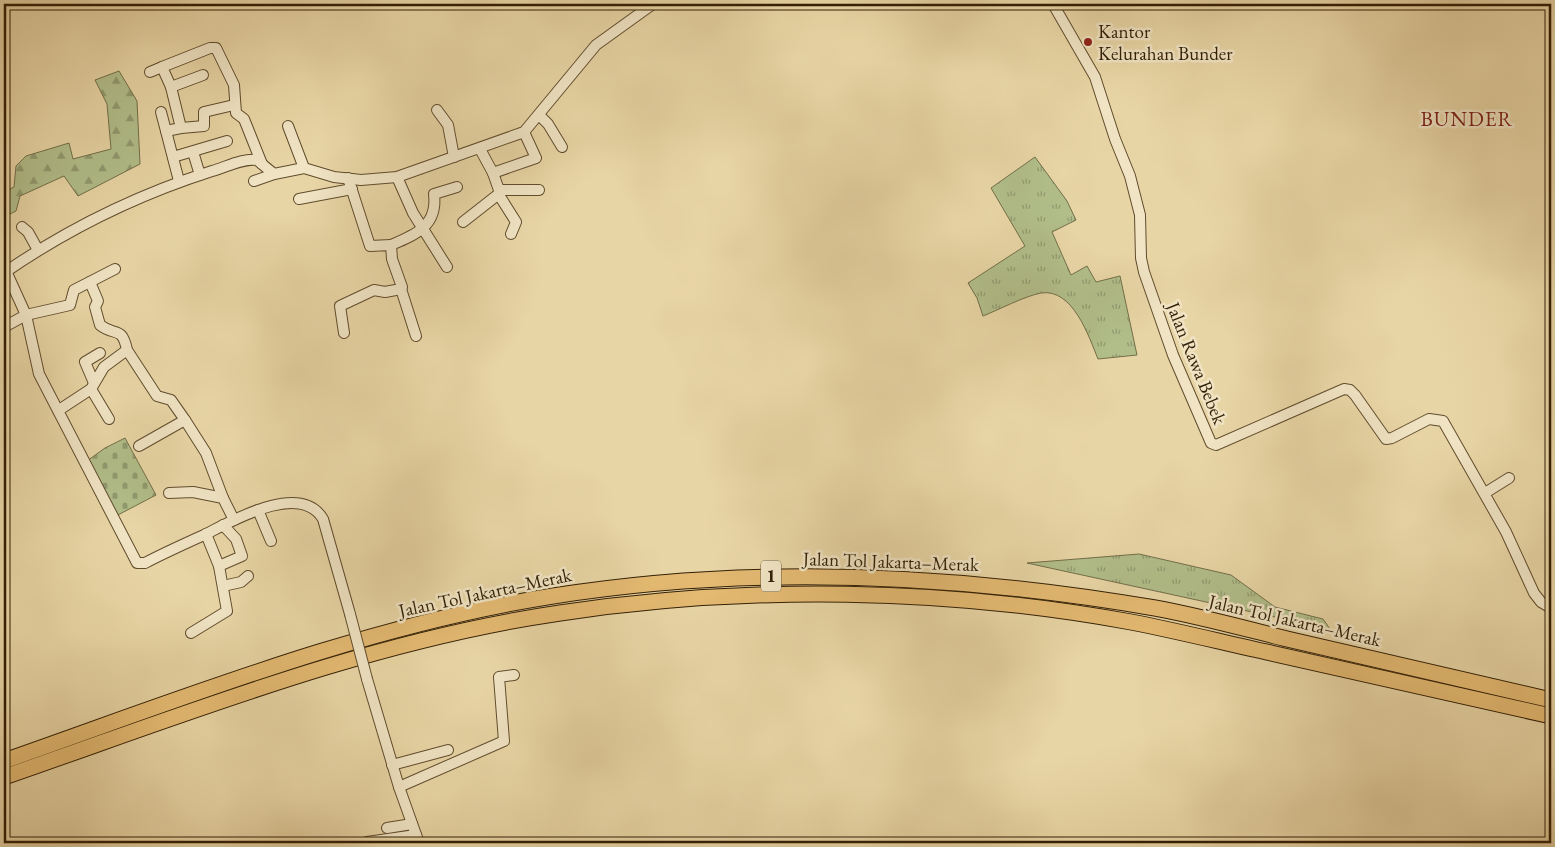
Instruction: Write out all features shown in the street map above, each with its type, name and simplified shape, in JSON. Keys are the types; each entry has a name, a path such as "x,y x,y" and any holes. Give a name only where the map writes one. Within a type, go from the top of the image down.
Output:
{"highway":[{"name":"Jalan Tol Jakarta–Merak","path":"4,761 330,648 457,615 552,596 655,583 744,576 878,577 968,583 1057,593 1160,609 1551,700"},
{"name":"Jalan Tol Jakarta–Merak","path":"4,777 334,663 420,641 558,613 638,604 753,595 869,595 973,601 1131,622 1551,716"}],"street":[{"path":"254,181 274,174 304,168 334,177 371,180 397,177 524,132 540,116 596,45 653,4"},
{"name":"Jalan Rawa Bebek","path":"1052,4 1088,64 1100,91 1115,139 1130,176 1140,214 1141,264 1173,355 1211,443 1216,445 1335,392 1350,390 1386,439 1392,438 1429,419 1436,418 1443,421 1485,493 1534,593 1541,602 1551,608"},
{"path":"150,72 210,48 216,48 234,84 234,105 238,115 244,119 262,164"},
{"path":"162,68 171,88 181,128"},
{"path":"171,88 203,75"},
{"path":"166,131 204,126 203,112 234,105"},
{"path":"437,110 448,125 454,157"},
{"path":"161,112 179,181"},
{"path":"540,116 548,124 562,147"},
{"path":"288,126 304,168"},
{"path":"493,173 536,158 524,132"},
{"path":"173,157 227,141"},
{"path":"480,149 493,173 499,192 516,222 511,234"},
{"path":"193,152 200,175"},
{"path":"274,174 257,160 248,160 179,181 95,217 38,250 5,272 26,316 39,374 137,563 145,563 258,510 281,504 294,504 309,506 320,514 392,765 417,839 367,842"},
{"path":"397,177 423,231 448,267"},
{"path":"348,178 370,246 391,245 423,231 434,209 434,194 457,187"},
{"path":"299,199 352,189"},
{"path":"463,222 499,192 539,190"},
{"path":"22,227 31,236 38,250"},
{"path":"391,245 392,258 416,336"},
{"path":"4,327 26,316 71,304 72,291 115,269"},
{"path":"90,282 98,301 95,307 100,325 120,332 125,339 127,350 157,396 172,400 206,454 223,498 234,520"},
{"path":"344,333 340,306 374,290 385,292 401,290"},
{"path":"59,410 93,386 104,367 127,350"},
{"path":"100,352 85,362 93,386 109,419"},
{"path":"139,446 185,420"},
{"path":"1485,493 1508,478"},
{"path":"169,493 193,492 223,498"},
{"path":"258,510 271,541"},
{"path":"219,566 242,556 236,539 223,525"},
{"path":"191,633 226,614 228,607 219,566 206,534"},
{"path":"223,586 241,582 248,576"},
{"path":"399,787 504,741 499,677 514,675"},
{"path":"392,765 448,750"},
{"path":"387,828 412,824"}],"green space":[{"path":"119,71 137,101 140,164 78,196 64,176 20,196 16,211 4,217 4,192 14,187 16,166 26,156 69,143 73,159 111,149 107,104 95,80"},
{"path":"1035,157 1067,201 1076,220 1052,232 1071,275 1087,266 1096,282 1120,276 1137,355 1098,359 1078,316 1062,298 1052,293 1041,293 1020,300 983,316 977,298 968,283 1025,246 991,188"},
{"path":"125,438 156,495 116,516 87,461 105,448"},
{"path":"1139,554 1231,575 1275,607 1323,619 1330,629 1027,563"}],"place":[{"name":"Kantor Kelurahan Bunder","path":"1088,42"}],"district":[{"name":"BUNDER","path":"1467,119"}]}
